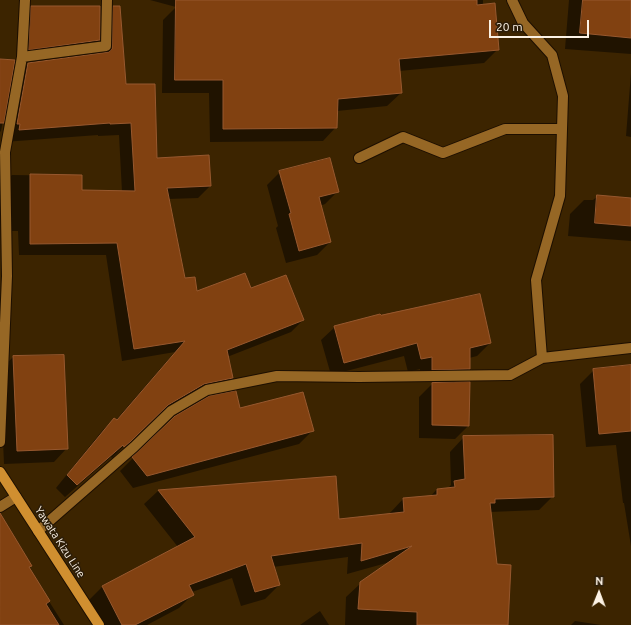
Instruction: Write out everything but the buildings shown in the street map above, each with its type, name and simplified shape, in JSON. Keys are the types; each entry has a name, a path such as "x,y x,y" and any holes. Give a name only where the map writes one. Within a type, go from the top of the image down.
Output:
{"main road":[{"name":"Yawata Kizu Line","path":"0,472 99,625"}],"street":[{"path":"0,442 7,276 5,152 22,57 25,0"},
{"path":"22,57 106,46 107,0"},
{"path":"512,0 522,23 552,55 563,96 560,196 536,280 542,358"},
{"path":"359,158 403,137 443,153 505,129 562,129"},
{"path":"38,531 134,447 171,411 207,390 277,376 359,377 510,375 542,358 631,348"},
{"path":"0,507 16,497"}]}
